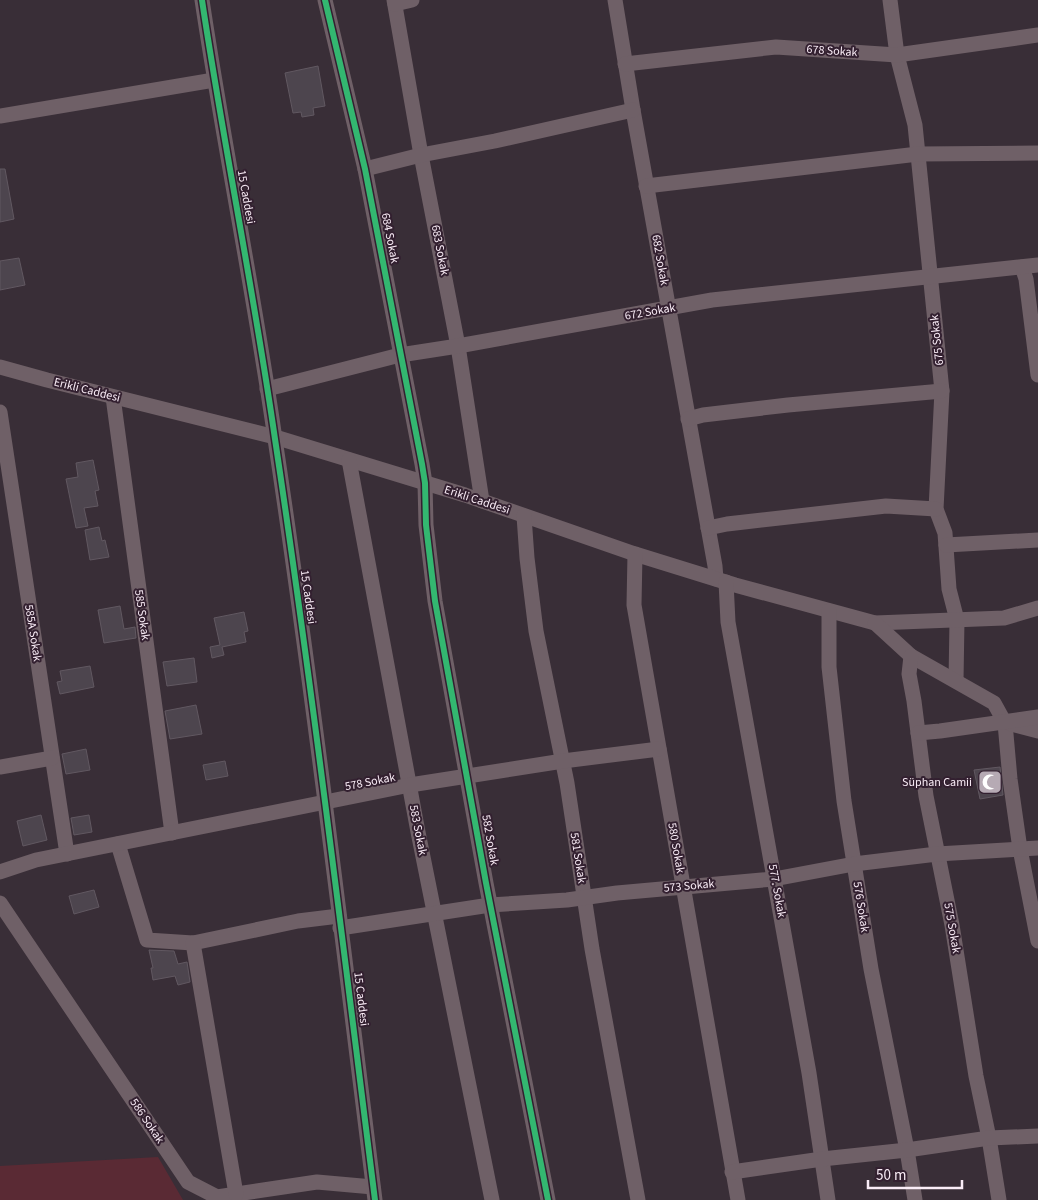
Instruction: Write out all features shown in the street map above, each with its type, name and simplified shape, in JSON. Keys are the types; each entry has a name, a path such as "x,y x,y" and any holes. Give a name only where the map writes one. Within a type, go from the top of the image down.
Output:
{"street":[{"name":"15 Caddesi","path":"202,0 275,437 374,1194"},
{"name":"684 Sokak","path":"324,0 365,169 425,483"},
{"path":"395,2 412,0"},
{"name":"682 Sokak","path":"615,0 688,419 715,566 721,581"},
{"name":"675 Sokak","path":"890,0 897,55 915,124 942,391 936,509 945,533 949,589 957,620 956,681"},
{"name":"683 Sokak","path":"395,2 421,155 458,346 482,501"},
{"name":"678 Sokak","path":"625,64 776,47 897,55 1038,35"},
{"path":"0,116 214,80"},
{"path":"365,169 421,155 495,141 633,110"},
{"path":"646,186 918,154 1038,153"},
{"name":"672 Sokak","path":"267,389 400,355 712,300 1038,265"},
{"path":"1022,267 1026,279 1038,375"},
{"name":"Erikli Caddesi","path":"0,366 47,380 275,437 482,501 635,554 721,581 875,624"},
{"path":"688,419 703,415 779,406 942,391"},
{"name":"585 Sokak","path":"113,397 172,833"},
{"name":"585A Sokak","path":"0,412 67,854"},
{"name":"583 Sokak","path":"349,460 410,785 492,1200"},
{"name":"582 Sokak","path":"425,483 426,525 434,601 490,905 548,1200"},
{"path":"708,528 727,524 886,506 936,509"},
{"name":"581 Sokak","path":"524,516 536,630 563,761 592,949 638,1200"},
{"path":"946,545 1038,540"},
{"name":"580 Sokak","path":"635,554 634,606 738,1200"},
{"name":"577. Sokak","path":"721,581 809,1073 828,1200"},
{"path":"875,624 1004,618 1038,608"},
{"name":"576 Sokak","path":"829,611 828,668 844,801 871,969 915,1200"},
{"path":"875,624 911,656 994,703 1005,723 1010,779 1020,849 1038,941"},
{"name":"575 Sokak","path":"911,656 909,674 926,796 952,925 976,1076 999,1200"},
{"path":"918,733 1038,718"},
{"path":"1005,723 1038,731"},
{"name":"578 Sokak","path":"0,872 36,860 410,785 563,761 659,749"},
{"path":"0,767 52,758"},
{"name":"573 Sokak","path":"118,844 146,940 193,943 298,921 339,922 435,913 490,905 585,899 617,893 774,878 854,864 937,854 1038,848"},
{"name":"586 Sokak","path":"0,903 188,1182 217,1197 317,1182 374,1194"},
{"path":"193,943 236,1194"},
{"path":"732,1172 989,1138 1038,1136"}],"shaded area":[{"path":"158,1157 183,1200 0,1200 0,1166"}],"building":[{"path":"318,66 325,106 313,108 314,115 302,117 301,112 293,113 285,73"},
{"path":"0,169 5,169 14,219 0,222"},
{"path":"19,258 25,285 0,290 0,261"},
{"path":"93,460 99,490 95,491 98,506 84,508 88,526 76,528 66,479 78,477 76,463"},
{"path":"99,527 102,541 105,540 109,557 90,560 85,530"},
{"path":"120,606 124,629 135,627 136,638 104,643 98,610"},
{"path":"244,612 248,631 244,632 246,642 222,647 224,655 212,658 210,647 220,645 214,618"},
{"path":"194,658 197,682 167,686 163,662"},
{"path":"90,666 94,687 60,694 57,682 62,681 60,671"},
{"path":"196,705 202,734 170,739 165,711"},
{"path":"86,749 90,770 66,774 62,754"},
{"path":"225,761 228,776 206,780 203,765"},
{"name":"Süphan Camii","path":"1000,767 1003,795 980,799 974,770"},
{"path":"41,815 47,840 23,846 17,821"},
{"path":"89,815 92,832 74,835 71,818"},
{"path":"94,890 99,907 74,914 69,896"},
{"path":"149,950 174,951 178,964 187,962 190,982 178,985 175,976 153,980 151,968 153,968"}],"cycle path":[{"path":"202,0 267,384 289,534 375,1200"},
{"path":"325,0 365,169 422,464 425,483 426,525 435,601 486,883 548,1200"}],"place":[{"name":"Süphan Camii","path":"990,782"}]}
